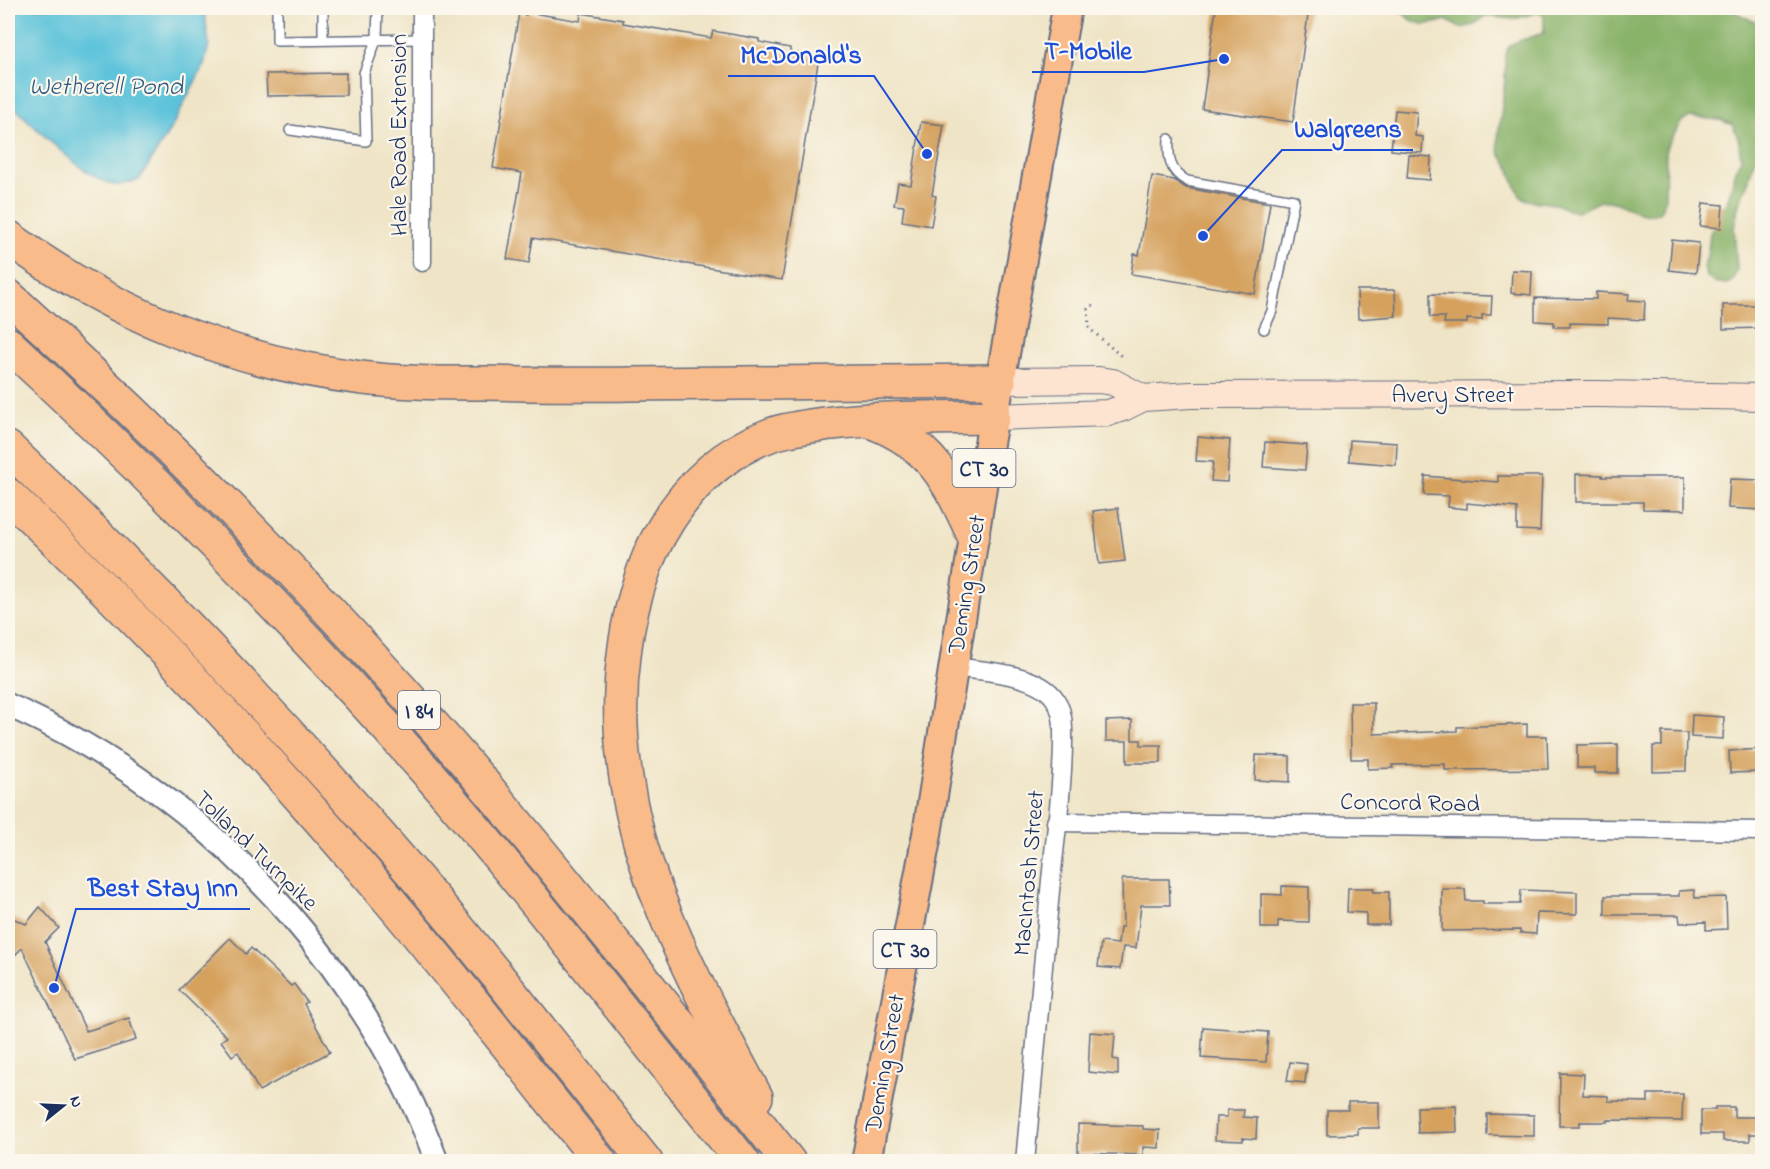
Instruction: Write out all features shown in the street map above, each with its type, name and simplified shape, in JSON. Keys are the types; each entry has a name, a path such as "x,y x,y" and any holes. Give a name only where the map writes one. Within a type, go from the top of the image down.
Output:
{"highway":[{"path":"8,237 84,287 131,312 182,334 276,363 354,377 433,383 575,384 999,381"},
{"name":"I 84","path":"8,296 202,479 276,553 387,674 500,803 790,1161"},
{"path":"8,344 202,529 366,704 495,852 743,1161"},
{"path":"790,1161 694,981 656,890 636,829 625,774 620,722 623,666 631,612 648,559 670,516 697,482 734,454 771,435 811,426 869,420 993,417"},
{"path":"869,420 904,437 930,458 949,487 973,534"},
{"path":"8,448 188,624 312,759 455,925 646,1161"},
{"path":"8,495 116,601 279,775 405,919 600,1161"}],"main road":[{"name":"Deming Street","path":"867,1157 927,834 973,534 1067,8"},
{"path":"999,381 1099,380 1113,382 1143,398"},
{"name":"Avery Street","path":"993,417 1108,412 1123,408 1143,398 1249,394 1609,394 1762,397"}],"street":[{"name":"Hale Road Extension","path":"422,8 422,262"},
{"name":"MacIntosh Street","path":"953,667 1012,676 1031,681 1042,687 1054,698 1059,707 1063,728 1025,1161"},
{"name":"Tolland Turnpike","path":"8,705 65,733 129,772 206,831 286,909 344,984 391,1058 424,1127 437,1161"},
{"name":"Concord Road","path":"1056,822 1762,831"}],"lane":[{"path":"277,8 277,41 421,39"},
{"path":"323,8 323,40"},
{"path":"290,130 366,141 364,73 377,38 378,8"},
{"path":"1169,139 1170,164 1177,175 1187,181 1294,200 1272,311 1264,329"}],"path":[{"path":"1093,305 1088,309 1089,328 1121,356"}],"green space":[{"path":"1397,8 1727,8 1762,23 1762,150 1754,160 1738,207 1734,228 1737,269 1733,280 1727,284 1714,282 1706,276 1704,266 1710,233 1729,196 1741,159 1739,141 1733,125 1720,120 1690,117 1682,121 1666,147 1665,198 1658,213 1642,213 1607,201 1595,203 1579,211 1572,211 1558,205 1529,200 1520,195 1517,189 1509,167 1500,154 1498,137 1507,49 1515,42 1544,32 1544,16 1539,12 1514,19 1485,16 1474,25 1460,28 1446,20 1431,24 1414,22"}],"water":[{"name":"Wetherell Pond","path":"8,8 204,8 209,45 204,64 173,125 139,180 116,185 89,173 60,150 8,102"}],"building":[{"path":"1216,8 1309,8 1293,122 1202,109"},
{"path":"526,12 580,21 581,13 623,20 623,23 711,38 713,31 759,39 759,42 790,48 790,52 819,57 782,280 533,238 529,263 507,259 522,173 493,168 519,13 526,15"},
{"path":"346,73 346,95 267,96 266,74"},
{"path":"1395,110 1417,112 1415,136 1423,137 1422,153 1391,150"},
{"path":"921,122 944,125 932,195 936,196 931,226 902,221 904,206 894,205 898,183 911,185"},
{"path":"1409,155 1431,157 1430,180 1407,178"},
{"path":"1152,176 1174,180 1186,188 1270,203 1255,294 1131,274 1134,254 1139,255"},
{"path":"1703,203 1723,205 1721,228 1700,226"},
{"path":"1672,240 1699,243 1696,273 1669,270"},
{"path":"1512,270 1532,271 1531,295 1511,293"},
{"path":"1357,290 1395,290 1396,316 1358,319"},
{"path":"1596,292 1629,294 1628,300 1645,301 1644,320 1608,318 1608,324 1570,323 1570,327 1554,327 1554,322 1535,321 1535,298 1596,299"},
{"path":"1430,294 1492,296 1491,315 1482,315 1482,320 1467,319 1467,323 1444,323 1445,317 1430,317"},
{"path":"1723,305 1762,305 1762,328 1723,329"},
{"path":"1198,437 1230,440 1227,482 1211,481 1213,462 1196,461"},
{"path":"1350,440 1397,443 1396,465 1349,461"},
{"path":"1265,442 1307,445 1305,470 1263,467"},
{"path":"1576,474 1602,475 1602,477 1685,477 1685,510 1643,509 1643,502 1576,502"},
{"path":"1425,476 1498,482 1498,476 1542,476 1540,531 1517,530 1517,508 1467,503 1467,509 1448,507 1449,496 1424,495"},
{"path":"1730,479 1762,480 1762,510 1728,508"},
{"path":"1118,508 1125,561 1099,564 1093,511"},
{"path":"1350,703 1374,703 1374,734 1457,731 1457,727 1527,724 1527,736 1547,736 1548,769 1445,770 1445,764 1392,765 1393,768 1368,769 1368,759 1351,759"},
{"path":"1692,715 1724,717 1723,739 1691,737"},
{"path":"1132,720 1132,740 1141,740 1141,745 1161,745 1161,763 1127,763 1127,741 1106,741 1106,721"},
{"path":"1662,732 1687,733 1686,771 1653,772 1653,746 1662,746"},
{"path":"1618,744 1618,773 1595,773 1595,768 1577,768 1577,745"},
{"path":"1762,749 1762,772 1730,773 1729,751"},
{"path":"1256,755 1290,756 1290,782 1255,780"},
{"path":"1122,879 1169,879 1170,905 1141,905 1136,948 1123,947 1120,969 1098,967 1101,942 1118,944 1120,927 1123,927"},
{"path":"1282,886 1309,887 1309,922 1278,921 1278,928 1261,928 1261,894 1282,895"},
{"path":"1348,888 1374,888 1373,892 1389,892 1389,925 1366,925 1366,913 1347,912"},
{"path":"1442,889 1465,889 1466,901 1483,901 1483,904 1520,904 1521,890 1577,892 1577,914 1537,913 1536,934 1520,933 1520,930 1442,931"},
{"path":"1694,890 1695,898 1726,897 1727,929 1706,930 1706,922 1680,923 1679,915 1605,915 1605,896 1679,896 1679,891"},
{"path":"40,907 59,928 45,942 86,1031 129,1018 136,1040 75,1059 22,948 8,962 8,916 26,924"},
{"path":"230,938 246,954 251,948 291,986 294,984 307,1002 304,1004 330,1052 259,1091 238,1052 232,1056 221,1041 227,1037 179,990"},
{"path":"1203,1027 1268,1032 1266,1062 1201,1058"},
{"path":"1090,1032 1115,1034 1113,1059 1118,1060 1118,1075 1088,1072"},
{"path":"1290,1062 1307,1064 1305,1083 1287,1081"},
{"path":"1560,1073 1584,1074 1583,1095 1608,1096 1608,1101 1648,1102 1648,1094 1683,1094 1682,1121 1608,1120 1608,1122 1580,1122 1580,1126 1559,1126"},
{"path":"1348,1102 1379,1102 1379,1128 1358,1128 1358,1134 1327,1135 1327,1110 1348,1110"},
{"path":"1456,1106 1457,1132 1418,1133 1417,1107"},
{"path":"1715,1107 1734,1107 1734,1117 1760,1117 1760,1134 1750,1134 1750,1141 1723,1141 1723,1134 1701,1134 1701,1110 1715,1110"},
{"path":"1227,1110 1244,1110 1243,1117 1257,1118 1256,1139 1215,1140 1216,1117 1227,1117"},
{"path":"1487,1114 1534,1115 1534,1136 1487,1135"},
{"path":"1078,1124 1143,1126 1143,1129 1160,1130 1159,1148 1143,1147 1143,1155 1078,1153"}],"place":[{"name":"T-Mobile","path":"1224,59"},
{"name":"McDonald's","path":"927,154"},
{"name":"Walgreens","path":"1203,236"},
{"name":"Best Stay Inn","path":"54,988"}]}
